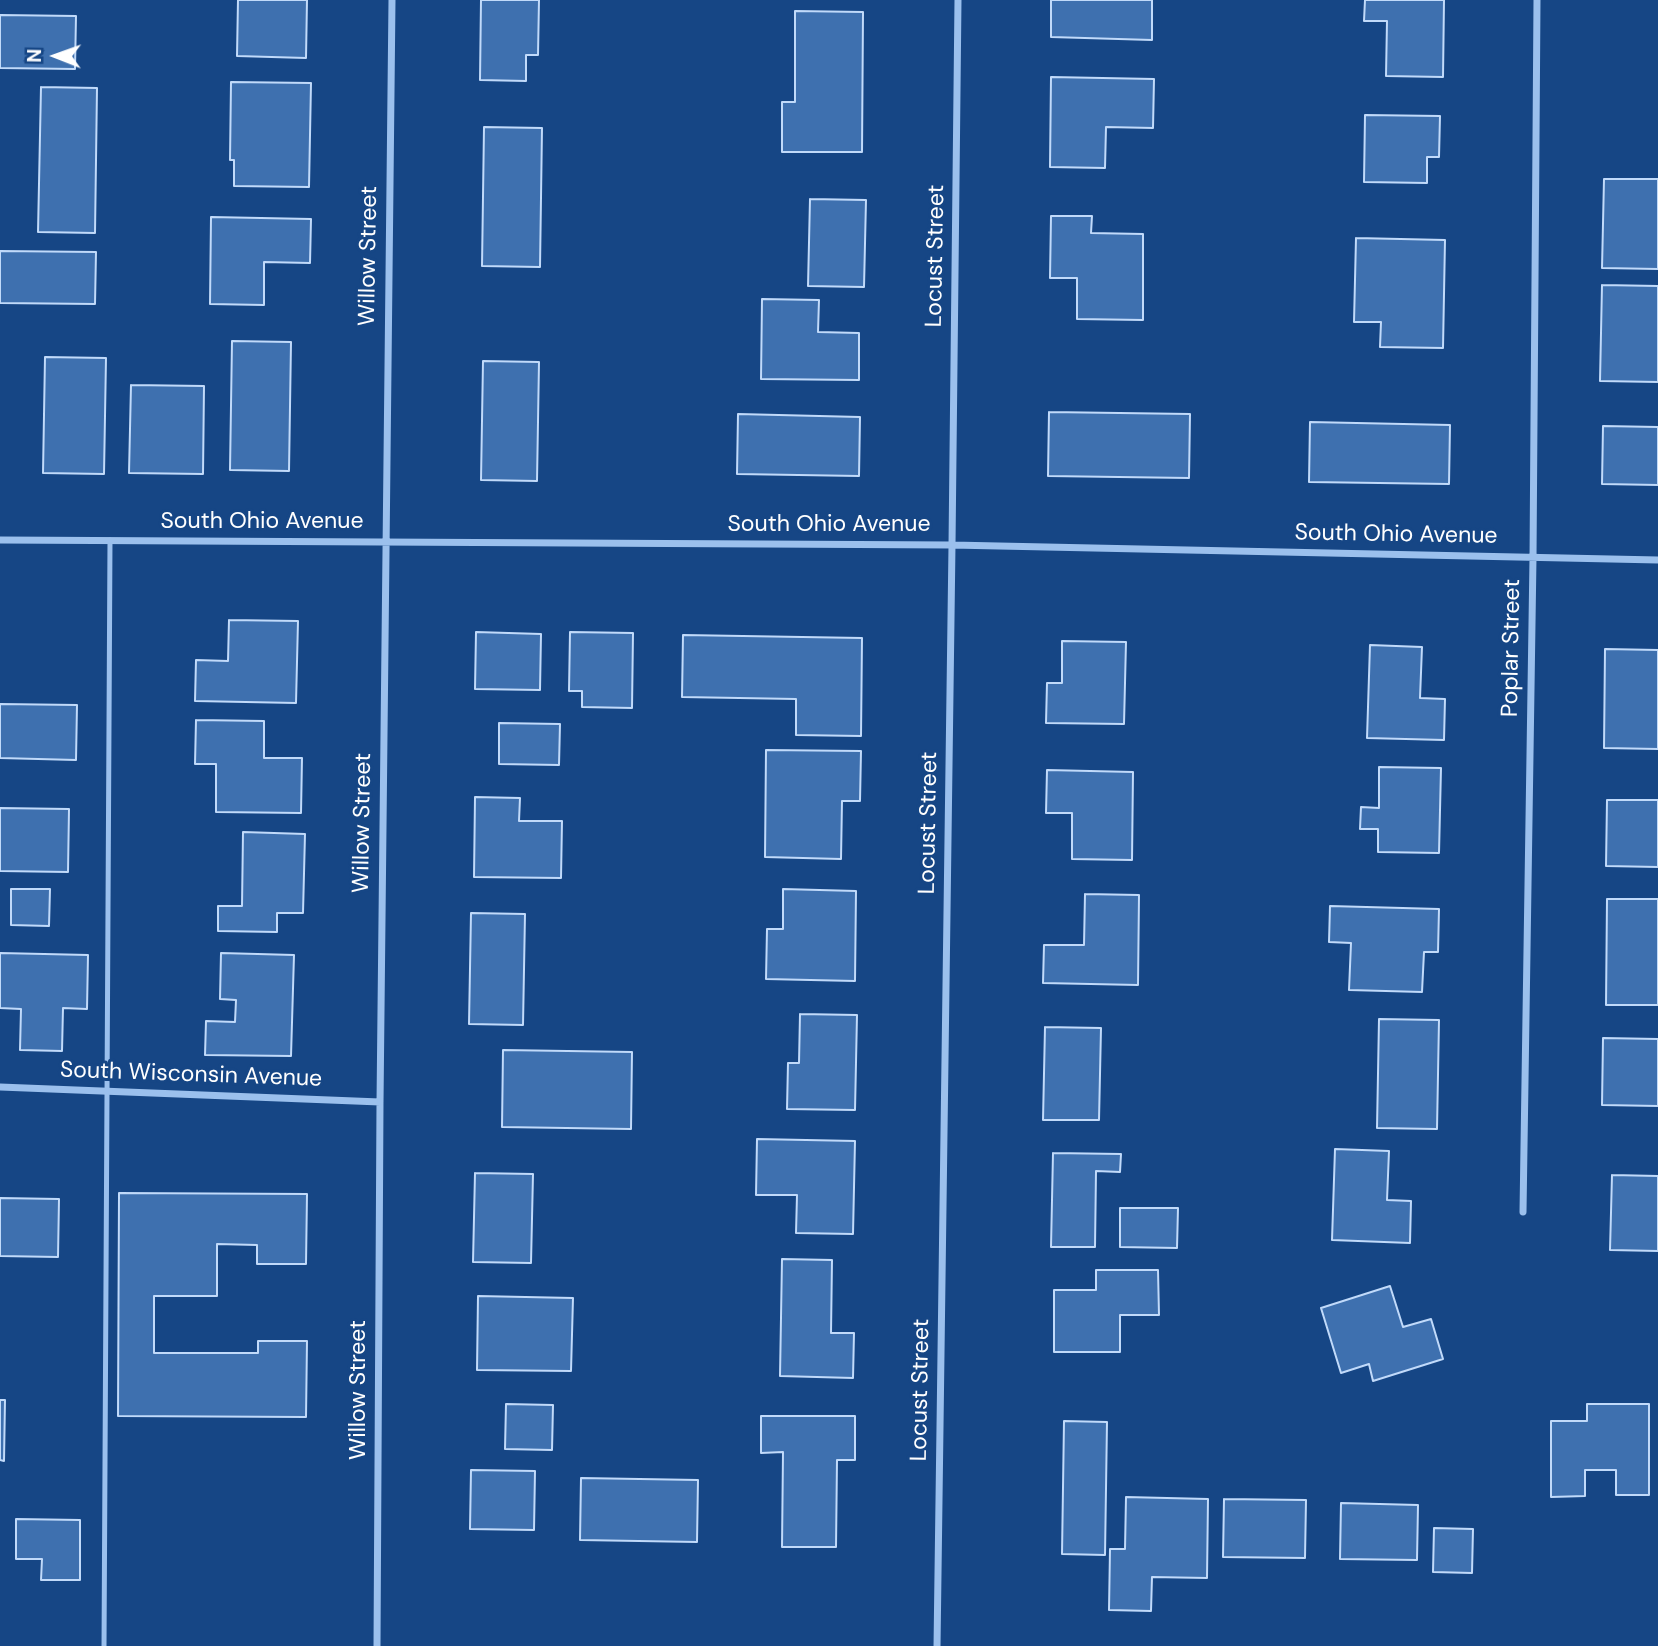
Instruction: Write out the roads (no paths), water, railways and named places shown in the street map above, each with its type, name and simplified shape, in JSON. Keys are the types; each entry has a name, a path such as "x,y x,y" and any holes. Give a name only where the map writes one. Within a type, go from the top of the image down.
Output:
{"street":[{"name":"Willow Street","path":"377,1646 391,0"},
{"name":"Locust Street","path":"937,1646 958,0"},
{"name":"Poplar Street","path":"1523,1212 1533,558 1537,0"},
{"name":"South Ohio Avenue","path":"0,540 953,545 1658,560"},
{"name":"South Wisconsin Avenue","path":"0,1087 380,1102"}],"lane":[{"path":"104,1646 110,540"}]}
